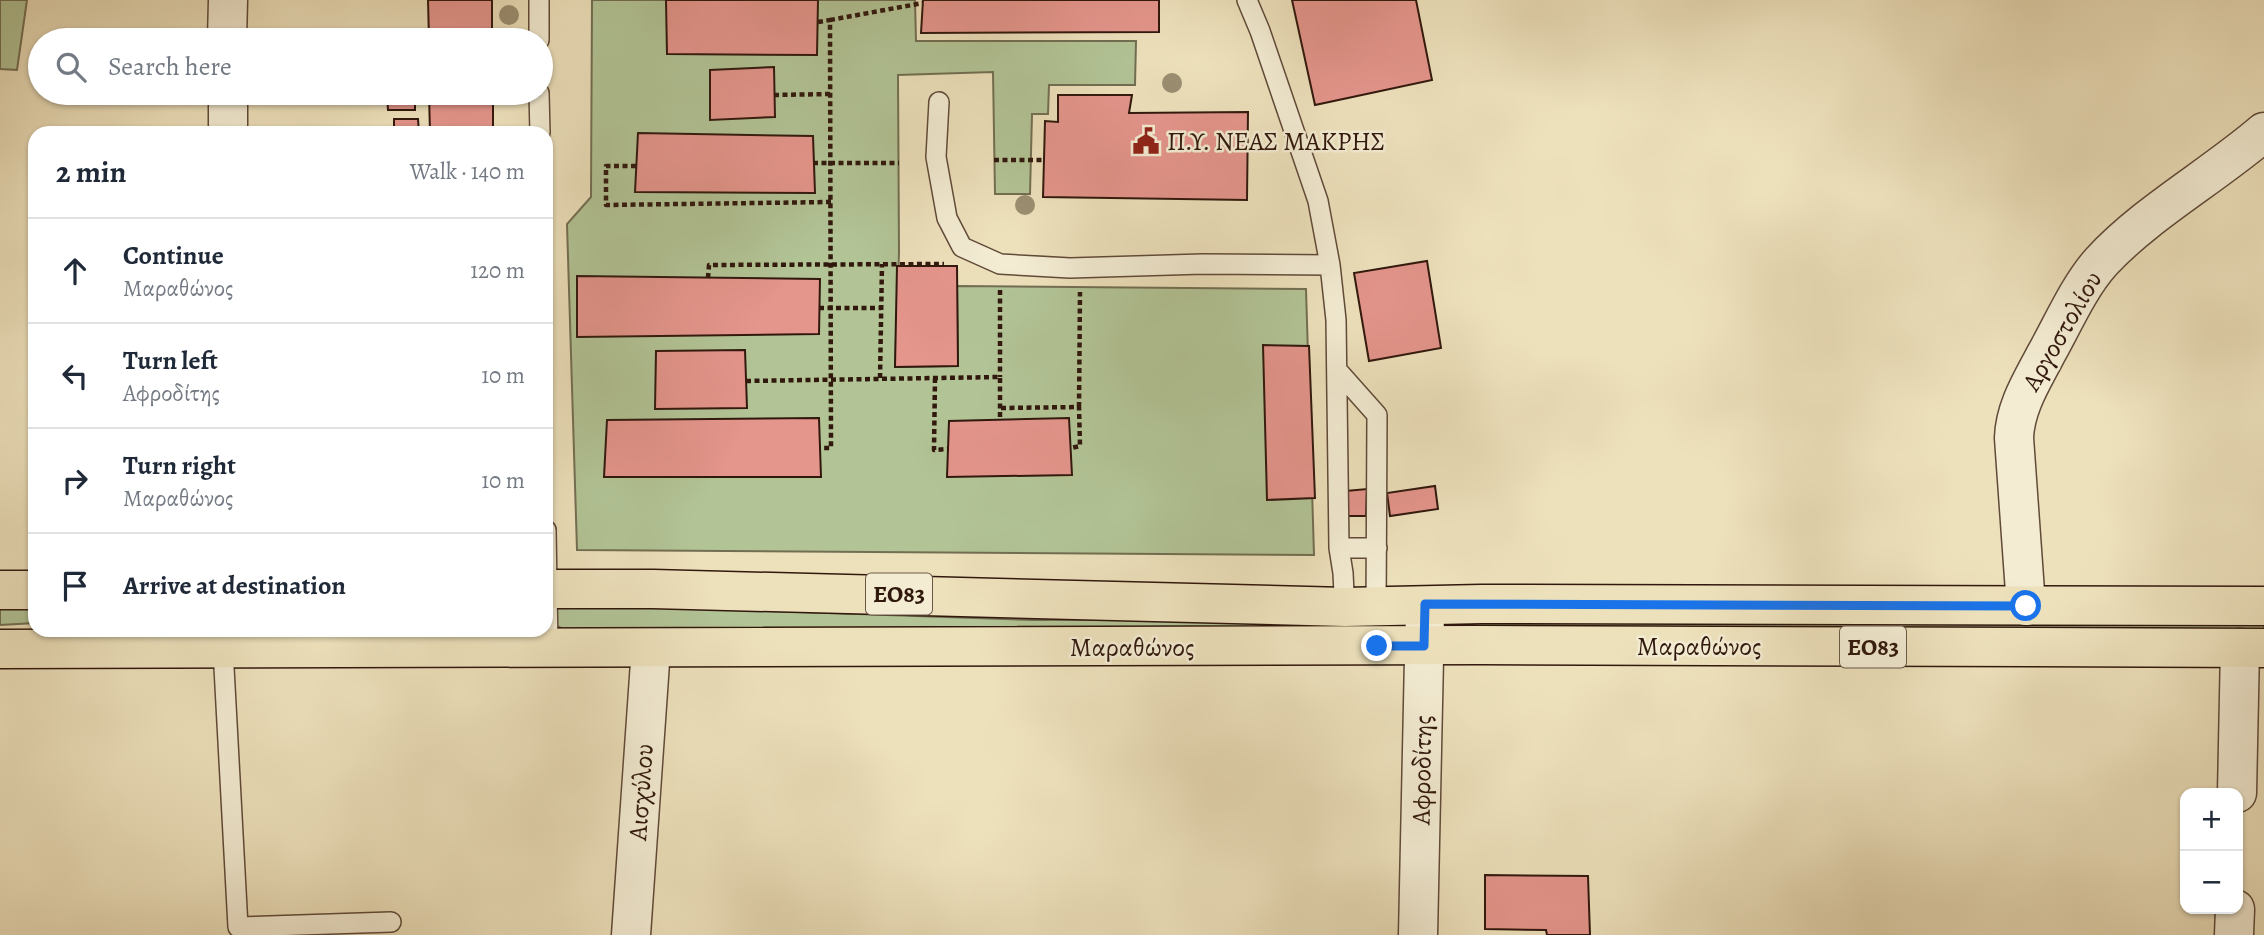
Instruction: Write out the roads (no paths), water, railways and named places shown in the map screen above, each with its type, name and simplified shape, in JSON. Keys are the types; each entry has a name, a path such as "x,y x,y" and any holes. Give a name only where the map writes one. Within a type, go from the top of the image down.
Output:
{"main road":[{"name":"Μαραθώνος","path":"553,589 709,590 1361,606 2264,606"},
{"path":"0,590 28,590"},
{"name":"Μαραθώνος","path":"0,649 223,649 496,639 548,648 2252,648"}],"street":[{"path":"227,28 228,0"},
{"path":"228,105 228,126"},
{"name":"Αργοστολίου","path":"2026,606 2014,431 2020,406 2033,377 2099,264 2130,236 2264,132"},
{"name":"Αφροδίτης","path":"1418,935 1425,604"},
{"name":"Αισχύλου","path":"631,935 650,648"},
{"path":"2238,788 2252,648"},
{"path":"2234,935 2235,914"}],"lane":[{"path":"539,0 539,28"},
{"path":"1247,0 1261,31 1318,201 1330,265 1336,320 1339,548 1361,606 1361,646"},
{"path":"939,102 936,157 947,218 962,247 1000,264 1081,268 1203,264 1330,265"},
{"path":"539,105 540,126"},
{"path":"1337,370 1377,415 1377,548 1361,606 1361,646"},
{"path":"1339,548 1377,548"},
{"path":"548,637 548,648"},
{"path":"223,649 238,927 391,922"}],"place":[{"name":"Π.Υ. ΝΕΑΣ ΜΑΚΡΗΣ","path":"1146,141"}]}
